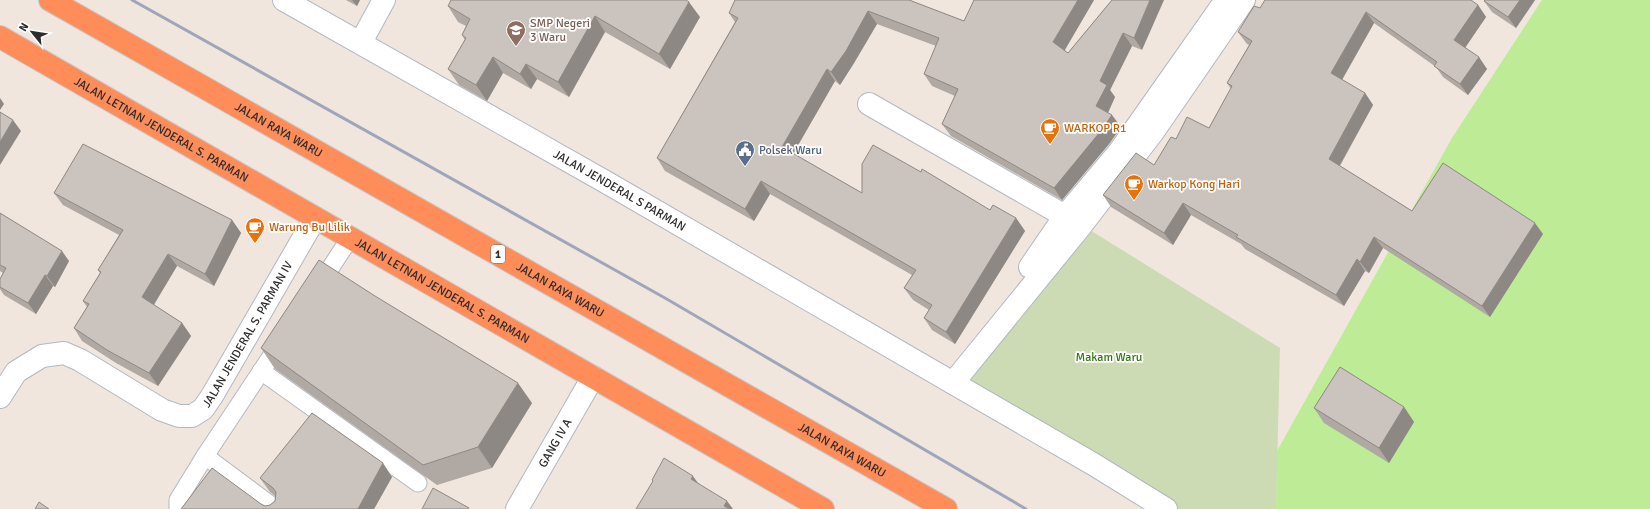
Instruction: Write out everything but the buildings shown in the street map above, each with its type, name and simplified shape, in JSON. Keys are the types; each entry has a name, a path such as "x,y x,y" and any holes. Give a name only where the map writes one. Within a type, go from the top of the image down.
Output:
{"highway":[{"name":"JALAN RAYA WARU","path":"50,0 946,509"},
{"name":"JALAN LETNAN JENDERAL S. PARMAN","path":"0,37 823,509"}],"street":[{"name":"JALAN JENDERAL S PARMAN","path":"284,0 361,42 952,382 1093,464 1166,509"},
{"path":"361,42 384,0"},
{"path":"952,382 1073,222 1119,152 1226,0"},
{"path":"1073,222 1153,132 1244,0"},
{"path":"869,104 1073,222"},
{"name":"JALAN JENDERAL S. PARMAN IV","path":"0,397 16,372 42,356 64,353 80,360 162,410 180,416 192,416 203,409 212,396 315,218"},
{"name":"GANG IV A","path":"517,509 593,377"}],"lane":[{"path":"307,302 350,238"},
{"path":"178,509 178,500 205,456 290,328"},
{"path":"261,371 418,483"},
{"path":"205,456 276,509"}],"green space":[{"path":"1542,0 1650,0 1650,509 1276,509 1277,451 1452,138"},
{"name":"Makam Waru","path":"1085,227 1280,348 1276,509 1178,509 955,383"}],"railway":[{"path":"132,0 665,298 1026,509"}],"place":[{"name":"SMP Negeri 3 Waru","path":"516,47"},
{"name":"WARKOP R1","path":"1050,145"},
{"name":"Polsek Waru","path":"745,167"},
{"name":"Warkop Kong Hari","path":"1134,201"},
{"name":"Warung Bu Lilik","path":"255,244"}]}
